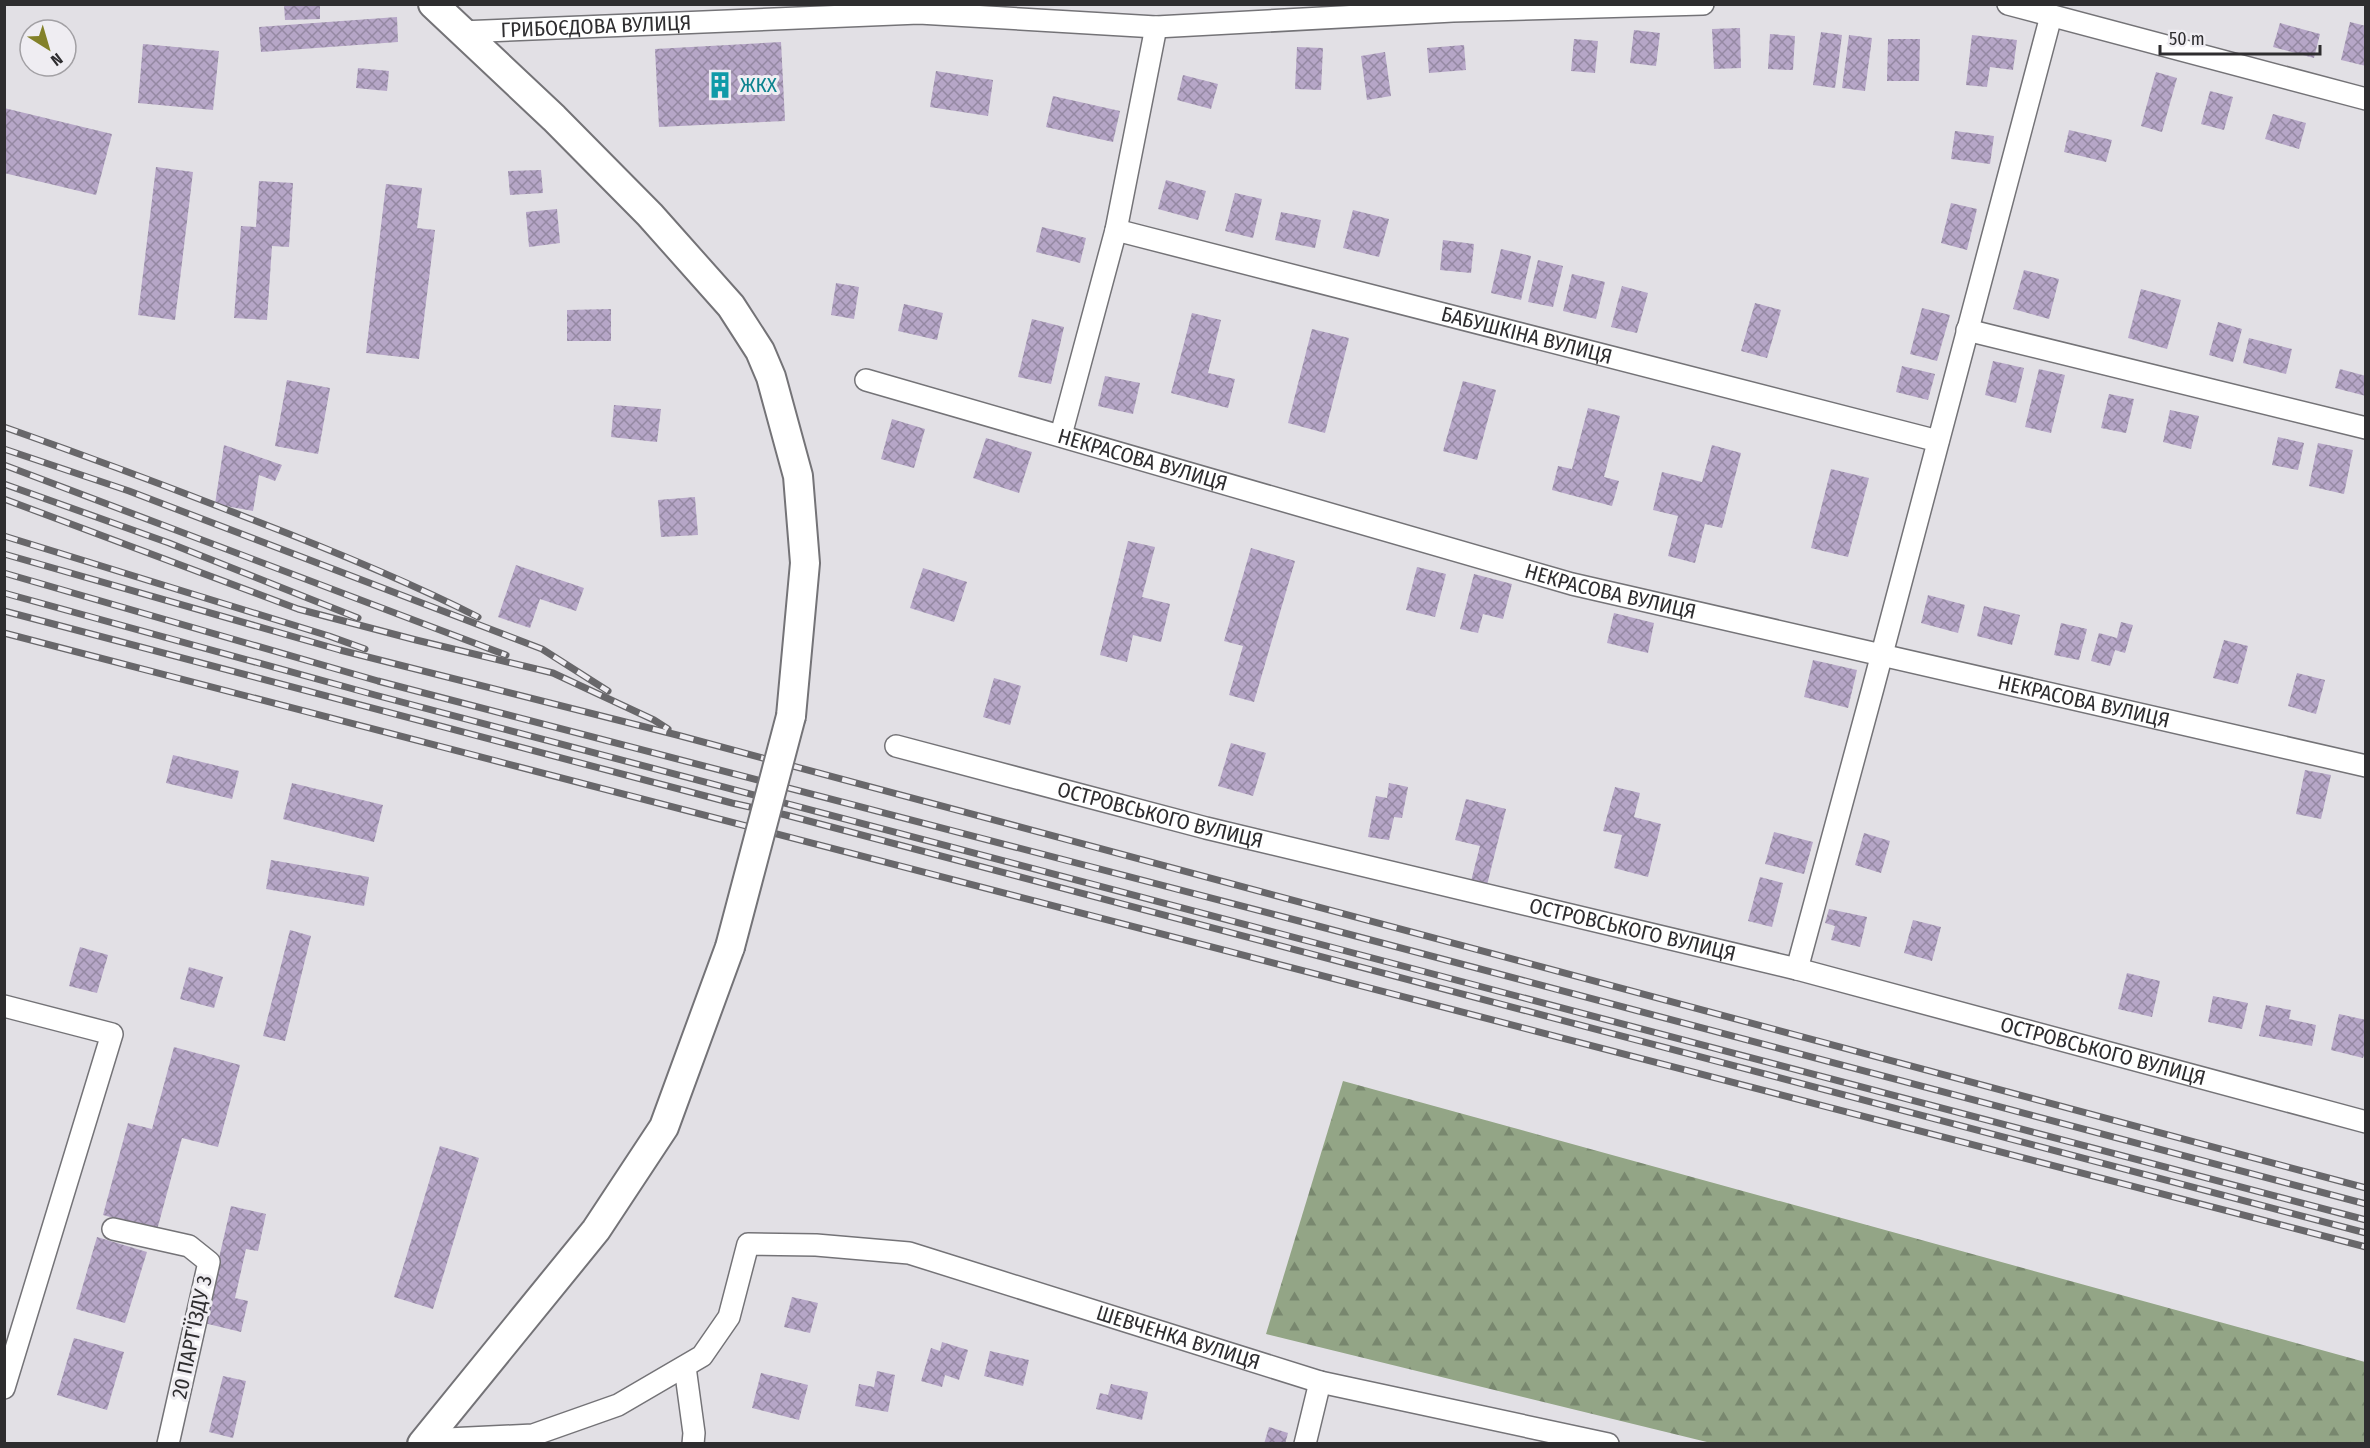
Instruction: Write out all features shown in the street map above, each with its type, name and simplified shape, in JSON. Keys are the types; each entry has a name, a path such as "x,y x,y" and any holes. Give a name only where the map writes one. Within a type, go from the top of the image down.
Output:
{"street":[{"path":"424,1442 596,1230 664,1127 730,947 791,716 805,562 798,476 771,377 760,351 730,306 650,215 554,118 460,32 433,4"},
{"path":"441,4 460,32"},
{"name":"ГРИБОЄДОВА ВУЛИЦЯ","path":"460,32 919,14 1156,27 1453,11 1703,4"},
{"path":"2008,4 2366,99"},
{"path":"1797,969 1883,656 2051,16"},
{"path":"1060,435 1116,230 1156,27"},
{"name":"БАБУШКІНА ВУЛИЦЯ","path":"1116,230 1938,441"},
{"path":"1967,330 2366,428"},
{"name":"НЕКРАСОВА ВУЛИЦЯ","path":"866,380 1572,584 2366,766"},
{"name":"ОСТРОВСЬКОГО ВУЛИЦЯ","path":"896,746 1206,828 1797,969 2366,1122"},
{"path":"4,1006 112,1034 4,1388"},
{"name":"20 ПАРТ'ЇЗДУ 3","path":"113,1229 189,1246 208,1262 168,1443"},
{"name":"ШЕВЧЕНКА ВУЛИЦЯ","path":"685,1367 702,1356 729,1317 748,1244 816,1245 909,1253 1320,1382 1608,1443"},
{"path":"424,1442 535,1439 618,1405 685,1367 694,1433 693,1443"},
{"path":"1305,1443 1320,1382"}],"green space":[{"path":"1343,1081 2365,1362 2365,1443 1711,1443 1266,1334"}],"building":[{"path":"284,4 320,4 320,19 285,20"},
{"path":"397,17 398,42 261,52 259,27"},
{"path":"2350,22 2366,26 2366,66 2341,60"},
{"path":"2280,23 2320,34 2314,58 2273,47"},
{"path":"1740,28 1741,68 1714,69 1712,29"},
{"path":"1634,30 1660,33 1656,66 1630,63"},
{"path":"1821,32 1842,35 1835,88 1813,85"},
{"path":"1770,34 1795,36 1793,70 1768,69"},
{"path":"1849,35 1872,38 1865,91 1842,88"},
{"path":"1972,35 2017,40 2013,70 1990,67 1987,87 1966,85"},
{"path":"1574,39 1598,41 1595,73 1571,71"},
{"path":"1888,39 1920,39 1919,81 1887,81"},
{"name":"ЖКХ","path":"781,42 785,121 659,127 655,49"},
{"path":"143,44 219,51 213,110 138,103"},
{"path":"1464,45 1466,70 1429,73 1427,48"},
{"path":"1297,47 1323,48 1321,90 1295,89"},
{"path":"1385,52 1391,96 1367,100 1361,56"},
{"path":"358,68 389,71 387,91 356,88"},
{"path":"936,71 993,80 988,116 930,107"},
{"path":"2156,72 2177,78 2162,132 2141,126"},
{"path":"1183,75 1218,84 1211,109 1177,100"},
{"path":"2210,91 2233,97 2224,130 2201,124"},
{"path":"1053,96 1120,111 1113,142 1046,127"},
{"path":"4,108 112,134 96,195 4,173"},
{"path":"2273,114 2306,123 2299,149 2265,139"},
{"path":"2069,130 2112,140 2106,162 2064,152"},
{"path":"1955,131 1994,136 1990,164 1951,159"},
{"path":"156,167 193,172 175,320 138,315"},
{"path":"541,170 543,193 510,195 508,171"},
{"path":"1166,180 1206,191 1198,220 1158,209"},
{"path":"259,181 293,183 289,247 272,246 267,320 234,318 241,226 256,227"},
{"path":"386,184 422,188 417,228 435,230 419,359 366,353"},
{"path":"1235,193 1262,199 1253,238 1225,231"},
{"path":"1951,203 1977,209 1967,250 1941,243"},
{"path":"557,209 560,243 529,247 526,212"},
{"path":"1353,210 1389,219 1379,257 1343,248"},
{"path":"1281,212 1321,220 1315,248 1275,240"},
{"path":"1042,227 1086,238 1080,263 1036,252"},
{"path":"1443,240 1474,244 1471,273 1440,270"},
{"path":"1501,249 1531,256 1521,300 1491,293"},
{"path":"1538,260 1563,266 1553,307 1528,302"},
{"path":"2024,270 2059,279 2049,319 2013,309"},
{"path":"1572,274 1605,282 1596,319 1563,311"},
{"path":"836,283 859,287 854,319 831,315"},
{"path":"1622,286 1648,293 1637,333 1611,327"},
{"path":"2141,289 2181,300 2167,349 2128,338"},
{"path":"1755,303 1781,310 1767,358 1741,351"},
{"path":"904,304 943,313 937,340 898,331"},
{"path":"1922,308 1950,315 1937,361 1910,354"},
{"path":"611,309 611,341 567,341 567,310"},
{"path":"1192,313 1221,320 1208,373 1235,379 1228,408 1171,393"},
{"path":"1032,319 1064,327 1051,384 1018,377"},
{"path":"2218,322 2242,329 2233,362 2209,355"},
{"path":"1312,329 1349,338 1325,433 1288,423"},
{"path":"2249,338 2292,349 2286,374 2243,363"},
{"path":"1993,361 2024,368 2016,403 1985,395"},
{"path":"1902,366 1935,374 1928,400 1896,392"},
{"path":"2039,369 2065,375 2051,433 2025,427"},
{"path":"2340,369 2366,376 2366,396 2335,388"},
{"path":"1105,376 1140,383 1133,414 1098,406"},
{"path":"287,380 330,388 318,454 275,446"},
{"path":"1463,381 1496,390 1477,460 1443,451"},
{"path":"2109,394 2134,399 2126,433 2101,428"},
{"path":"614,405 661,409 657,442 611,437"},
{"path":"1588,408 1620,416 1604,477 1619,481 1612,506 1552,490 1558,466 1572,469"},
{"path":"2170,410 2199,416 2191,449 2163,442"},
{"path":"892,419 925,429 914,468 881,459"},
{"path":"2278,437 2304,443 2298,470 2272,465"},
{"path":"986,438 1032,452 1019,493 973,478"},
{"path":"2318,443 2353,450 2344,494 2309,486"},
{"path":"224,445 282,465 275,481 259,475 253,511 215,504"},
{"path":"1712,445 1741,453 1722,528 1705,524 1695,563 1668,556 1678,516 1653,510 1662,472 1702,482"},
{"path":"1831,469 1869,478 1848,557 1811,548"},
{"path":"695,497 698,535 661,537 658,500"},
{"path":"1128,541 1155,547 1142,597 1170,604 1161,642 1133,635 1127,662 1100,655"},
{"path":"1251,548 1295,561 1254,702 1229,695 1243,646 1224,641"},
{"path":"516,565 584,588 576,611 540,599 530,628 498,617"},
{"path":"1417,567 1446,574 1435,617 1406,610"},
{"path":"923,568 967,582 954,622 910,608"},
{"path":"1474,574 1512,584 1503,619 1483,614 1478,633 1460,629"},
{"path":"1928,595 1965,605 1958,633 1921,623"},
{"path":"1984,606 2020,615 2012,645 1977,636"},
{"path":"1614,613 1654,623 1648,653 1607,643"},
{"path":"2121,622 2133,625 2125,653 2115,650 2110,666 2091,661 2099,633 2117,638"},
{"path":"2061,623 2087,629 2079,660 2054,655"},
{"path":"2224,640 2248,646 2238,684 2213,678"},
{"path":"1813,660 1857,670 1848,708 1804,697"},
{"path":"2297,673 2325,680 2316,714 2288,706"},
{"path":"994,678 1021,686 1010,725 983,717"},
{"path":"1231,743 1266,753 1253,796 1218,786"},
{"path":"173,755 239,771 232,799 166,783"},
{"path":"2305,770 2331,775 2321,819 2296,814"},
{"path":"292,783 383,805 374,842 283,819"},
{"path":"1389,783 1408,787 1402,818 1394,817 1389,840 1368,837 1376,796 1387,798"},
{"path":"1615,787 1640,793 1634,817 1661,824 1648,877 1614,868 1622,835 1603,831"},
{"path":"1466,799 1506,809 1487,885 1471,881 1480,846 1455,840"},
{"path":"1774,832 1813,842 1804,874 1765,864"},
{"path":"1864,833 1890,841 1881,873 1855,865"},
{"path":"271,860 369,877 364,906 266,889"},
{"path":"1760,877 1783,883 1772,927 1748,921"},
{"path":"1829,909 1867,917 1860,947 1831,940 1835,926 1825,923"},
{"path":"1913,920 1941,927 1932,961 1904,953"},
{"path":"290,930 311,936 285,1041 263,1036"},
{"path":"80,947 108,955 97,993 69,986"},
{"path":"189,967 223,977 214,1008 180,999"},
{"path":"2127,973 2160,981 2152,1017 2118,1009"},
{"path":"2213,996 2248,1003 2242,1029 2208,1022"},
{"path":"2266,1005 2291,1010 2289,1019 2316,1025 2312,1046 2259,1036"},
{"path":"2339,1014 2366,1020 2366,1048 2363,1058 2331,1050"},
{"path":"174,1047 240,1065 218,1147 182,1138 157,1230 103,1215 128,1123 152,1129"},
{"path":"440,1146 479,1158 433,1309 394,1297"},
{"path":"231,1206 266,1214 258,1251 246,1249 235,1298 248,1301 241,1332 204,1323"},
{"path":"97,1237 147,1252 125,1323 76,1309"},
{"path":"792,1297 818,1303 810,1333 784,1327"},
{"path":"74,1338 124,1352 107,1410 57,1395"},
{"path":"942,1342 968,1350 959,1380 945,1375 942,1387 921,1381 931,1348 940,1351"},
{"path":"990,1351 1029,1360 1023,1386 984,1376"},
{"path":"877,1371 895,1375 888,1412 855,1406 859,1384 874,1387"},
{"path":"761,1373 808,1385 799,1420 752,1408"},
{"path":"223,1376 246,1381 233,1438 209,1432"},
{"path":"1111,1384 1148,1392 1142,1420 1096,1409 1100,1393 1108,1395"},
{"path":"1269,1427 1288,1433 1285,1444 1264,1444"}],"railway":[{"path":"4,427 306,541 393,577 478,617"},
{"path":"4,449 129,491 542,649 608,691"},
{"path":"4,465 506,655"},
{"path":"4,484 169,543 358,618"},
{"path":"4,499 298,609 553,673 654,720 668,729"},
{"path":"4,536 365,649"},
{"path":"4,554 340,650 677,735 2366,1188"},
{"path":"4,573 378,681 1299,921 2366,1204"},
{"path":"4,593 375,695 2366,1220"},
{"path":"4,611 732,803 786,815 2366,1233"},
{"path":"4,633 2366,1247"}],"place":[{"name":"ЖКХ","path":"720,85"}]}
